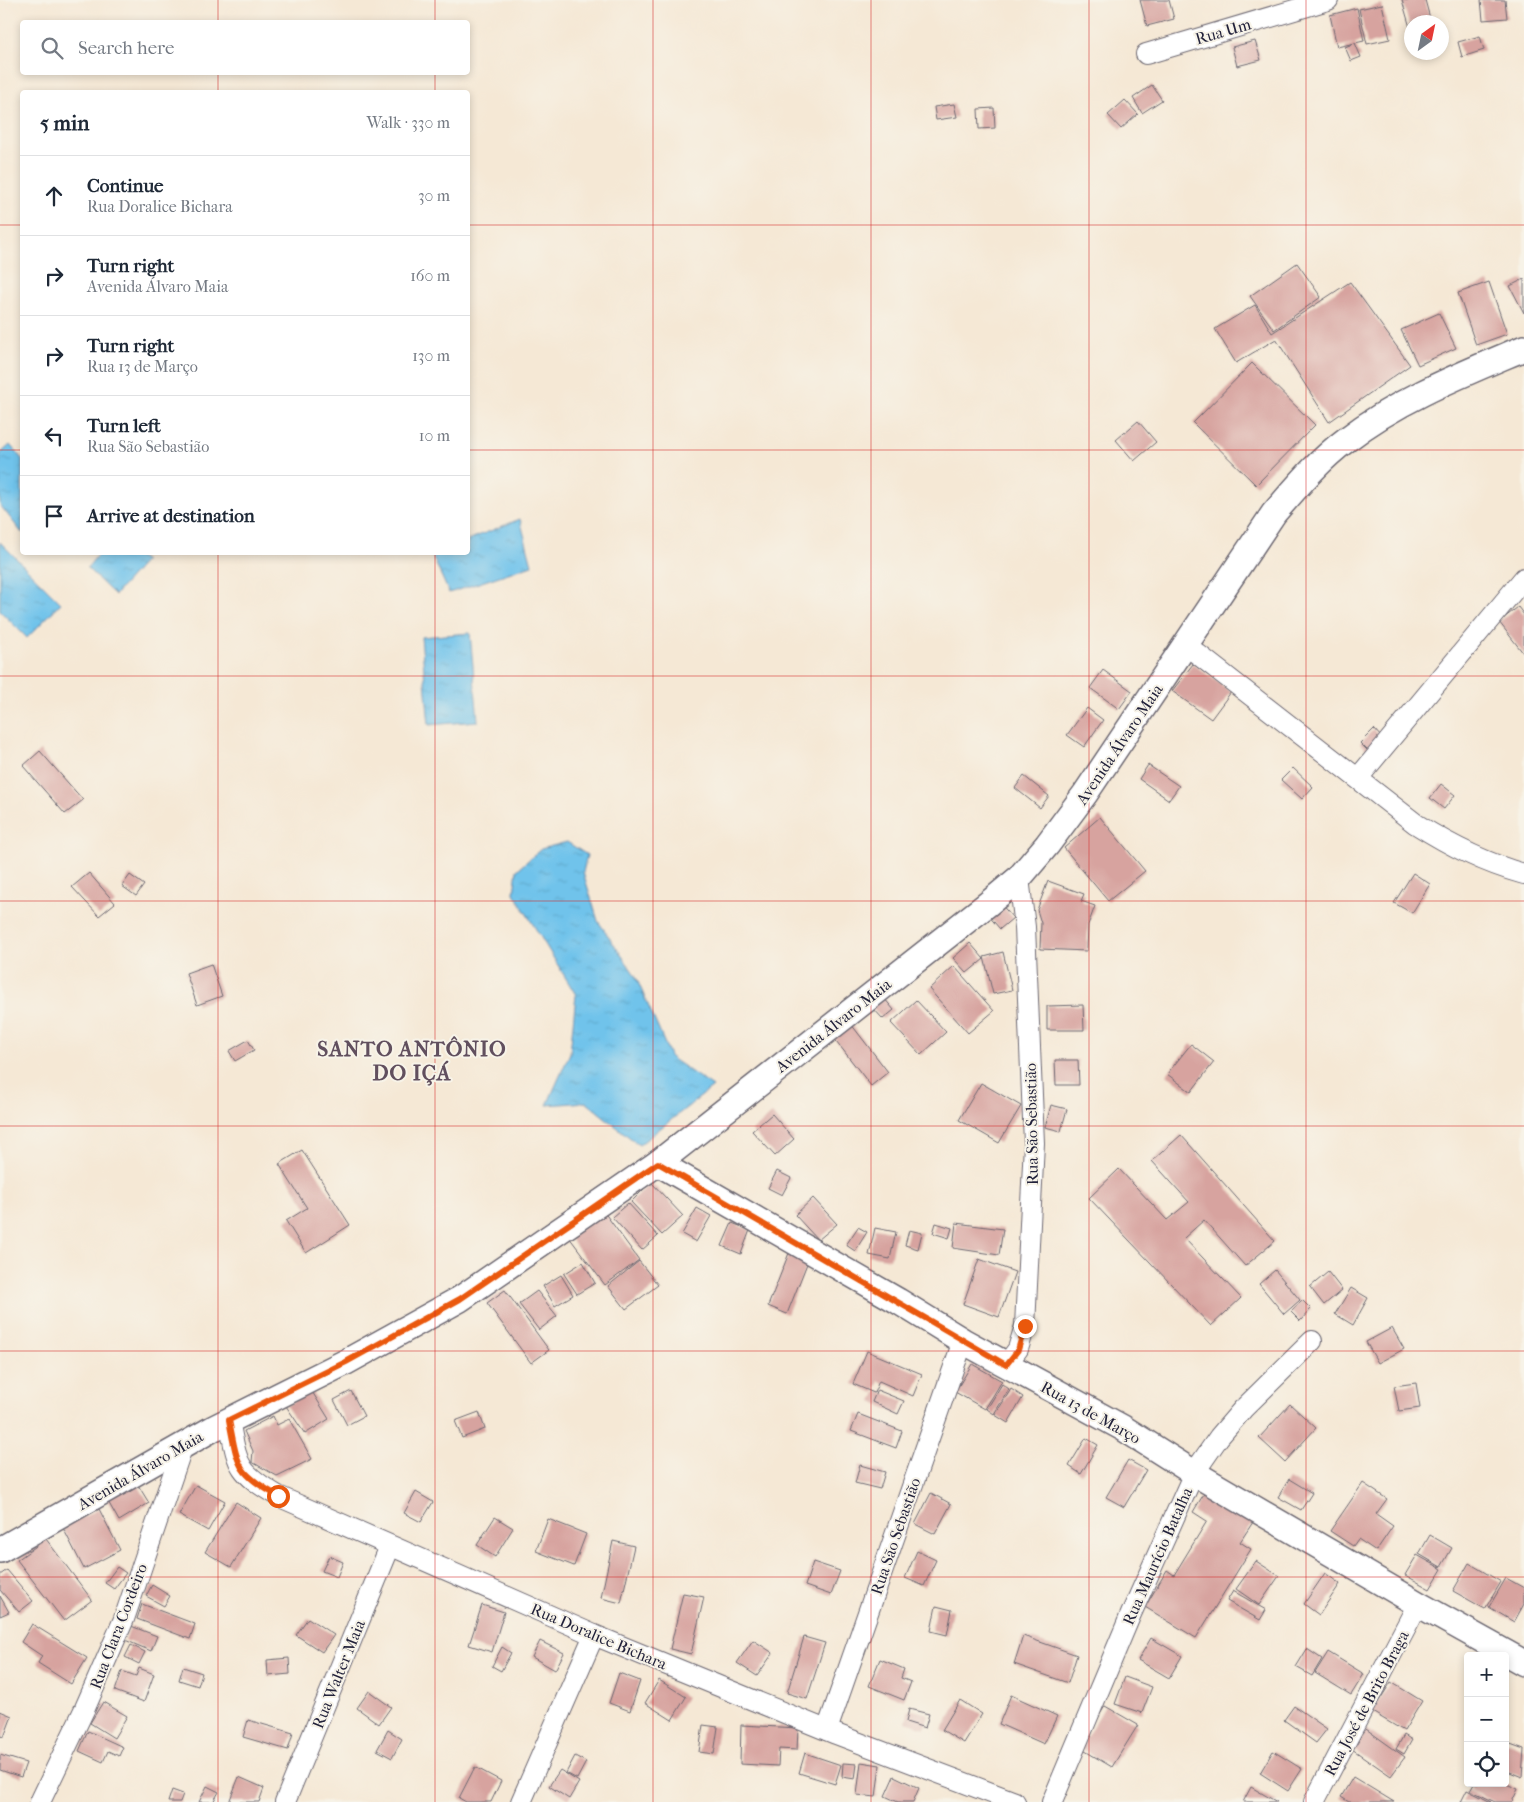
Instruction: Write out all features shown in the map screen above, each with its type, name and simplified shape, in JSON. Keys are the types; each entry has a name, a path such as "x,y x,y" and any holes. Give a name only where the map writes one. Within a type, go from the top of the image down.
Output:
{"street":[{"name":"Rua Um","path":"1146,54 1328,0"},
{"name":"Avenida Álvaro Maia","path":"0,1550 183,1445 346,1362 460,1299 658,1163 1019,878 1047,846 1085,794 1186,645 1222,587 1274,513 1309,474 1345,440 1391,410 1440,384 1524,348"},
{"path":"1358,778 1524,578"},
{"path":"1186,645 1416,824 1452,846 1491,865 1524,874"},
{"name":"Rua São Sebastião","path":"1006,1365 1018,1350 1025,1326 1034,1143 1025,927 1019,878"},
{"name":"Rua 13 de Março","path":"658,1163 898,1301 963,1342 1123,1428 1194,1473 1418,1604 1524,1663"},
{"name":"Rua Maurício Batalha","path":"1052,1802 1115,1650 1194,1473 1219,1437 1244,1409 1312,1341"},
{"name":"Rua São Sebastião","path":"827,1730 963,1342"},
{"name":"Rua Doralice Bichara","path":"229,1420 236,1459 242,1471 252,1481 278,1496 594,1635 827,1730 1015,1802"},
{"name":"Rua Clara Cordeiro","path":"40,1802 85,1708 124,1619 183,1445"},
{"name":"Rua Walter Maia","path":"285,1802 390,1546"},
{"name":"Rua José de Brito Braga","path":"1314,1802 1418,1604"},
{"path":"521,1802 594,1635"}],"water":[{"path":"10,445 20,457 20,530 0,505 0,454"},
{"path":"520,519 532,565 449,593 432,555 470,555 470,539"},
{"path":"0,542 61,603 27,638 0,611"},
{"path":"97,555 137,555 145,561 115,595 87,568"},
{"path":"470,633 478,721 429,725 421,637"},
{"path":"567,842 587,855 583,872 598,921 635,975 671,1058 713,1087 639,1145 586,1102 547,1105 570,1053 576,995 514,893 517,870 541,849"}],"building":[{"path":"1140,0 1169,0 1174,19 1147,26"},
{"path":"1402,0 1425,0 1429,15 1406,15"},
{"path":"1481,0 1505,0 1507,18 1483,20"},
{"path":"1382,4 1390,39 1367,44 1359,9"},
{"path":"1357,8 1364,41 1337,47 1330,15"},
{"path":"1480,36 1484,50 1462,57 1458,42"},
{"path":"1255,41 1261,60 1237,66 1232,47"},
{"path":"1355,43 1361,57 1351,61 1345,47"},
{"path":"1152,85 1162,100 1142,113 1133,98"},
{"path":"1125,100 1138,114 1121,129 1108,115"},
{"path":"954,104 957,117 936,120 934,107"},
{"path":"994,108 995,128 979,129 978,109"},
{"path":"1297,263 1321,297 1274,330 1250,296"},
{"path":"1524,279 1524,313 1510,286"},
{"path":"1350,282 1410,365 1329,422 1276,339 1236,363 1215,329 1255,305 1272,333"},
{"path":"1489,282 1507,334 1476,345 1458,293"},
{"path":"1439,313 1456,348 1418,365 1401,330"},
{"path":"1252,363 1315,425 1256,485 1193,423"},
{"path":"1138,421 1156,442 1134,461 1116,440"},
{"path":"1518,607 1524,615 1524,654 1499,622"},
{"path":"1193,664 1231,692 1211,719 1172,691"},
{"path":"1103,670 1132,691 1119,709 1090,688"},
{"path":"1087,708 1103,720 1084,747 1067,735"},
{"path":"1374,729 1382,738 1368,751 1360,743"},
{"path":"40,751 83,800 65,814 23,766"},
{"path":"1148,765 1179,786 1169,800 1139,779"},
{"path":"1293,768 1313,787 1302,799 1281,780"},
{"path":"1024,776 1049,796 1040,808 1015,788"},
{"path":"1441,784 1455,795 1444,809 1430,798"},
{"path":"1100,817 1145,871 1108,901 1064,848"},
{"path":"89,873 115,903 99,916 72,887"},
{"path":"1413,873 1430,884 1412,913 1394,903"},
{"path":"130,875 144,885 136,896 122,886"},
{"path":"1048,881 1084,894 1081,901 1095,906 1088,925 1087,951 1040,949 1041,923 1037,910"},
{"path":"1000,903 1013,918 1000,929 987,914"},
{"path":"970,943 984,959 967,973 953,958"},
{"path":"1003,952 1012,990 993,994 984,957"},
{"path":"211,964 222,996 197,1005 186,973"},
{"path":"954,966 994,1011 968,1033 929,989"},
{"path":"884,998 894,1010 883,1019 872,1007"},
{"path":"916,1000 946,1032 921,1055 891,1023"},
{"path":"1083,1005 1084,1030 1047,1030 1047,1006"},
{"path":"851,1024 888,1072 871,1086 833,1037"},
{"path":"248,1040 254,1050 235,1061 229,1051"},
{"path":"1191,1044 1214,1062 1191,1092 1167,1074"},
{"path":"1055,1060 1078,1060 1079,1085 1056,1085"},
{"path":"981,1083 1021,1106 999,1143 959,1120"},
{"path":"1051,1105 1067,1109 1061,1131 1045,1127"},
{"path":"772,1114 794,1139 775,1156 752,1131"},
{"path":"1181,1135 1275,1241 1245,1266 1204,1220 1184,1238 1241,1298 1211,1326 1089,1198 1119,1169 1167,1220 1189,1202 1152,1161"},
{"path":"302,1150 350,1225 306,1253 286,1221 307,1208 279,1164"},
{"path":"777,1171 791,1178 782,1195 768,1188"},
{"path":"651,1182 683,1216 662,1235 631,1202"},
{"path":"813,1198 837,1224 818,1240 795,1215"},
{"path":"628,1203 658,1236 642,1250 612,1217"},
{"path":"697,1208 711,1216 696,1242 682,1234"},
{"path":"604,1212 639,1260 605,1285 569,1237"},
{"path":"732,1223 750,1230 741,1254 722,1246"},
{"path":"936,1223 952,1228 949,1238 933,1233"},
{"path":"956,1223 1003,1229 999,1255 953,1248"},
{"path":"858,1227 867,1232 855,1251 846,1245"},
{"path":"875,1228 896,1232 890,1259 869,1255"},
{"path":"909,1230 922,1233 918,1249 905,1245"},
{"path":"791,1248 810,1256 787,1314 768,1306"},
{"path":"979,1259 1015,1272 999,1317 963,1304"},
{"path":"639,1261 658,1285 626,1309 608,1286"},
{"path":"583,1262 595,1283 577,1294 564,1274"},
{"path":"1275,1270 1300,1300 1284,1314 1259,1284"},
{"path":"1328,1272 1342,1290 1324,1305 1310,1287"},
{"path":"561,1275 573,1295 555,1306 543,1286"},
{"path":"1351,1288 1368,1298 1353,1325 1335,1314"},
{"path":"505,1290 549,1350 531,1363 487,1303"},
{"path":"537,1291 557,1316 539,1330 519,1304"},
{"path":"1302,1300 1311,1309 1300,1321 1291,1312"},
{"path":"1392,1328 1404,1349 1378,1363 1366,1342"},
{"path":"867,1351 922,1374 913,1396 879,1381 874,1393 853,1384"},
{"path":"972,1364 1002,1381 985,1409 955,1392"},
{"path":"1416,1383 1420,1408 1399,1411 1394,1386"},
{"path":"1002,1384 1009,1389 994,1414 987,1409"},
{"path":"1011,1389 1023,1397 1008,1423 995,1415"},
{"path":"311,1390 329,1419 305,1434 286,1406"},
{"path":"877,1390 904,1401 898,1414 872,1402"},
{"path":"351,1391 364,1416 347,1425 334,1400"},
{"path":"1290,1404 1316,1428 1285,1462 1259,1438"},
{"path":"479,1412 485,1429 462,1438 455,1421"},
{"path":"858,1414 902,1431 896,1448 851,1431"},
{"path":"273,1416 277,1425 289,1419 312,1459 277,1476 252,1462 253,1451 244,1431"},
{"path":"1086,1438 1098,1445 1081,1474 1069,1466"},
{"path":"1128,1460 1146,1470 1124,1507 1106,1497"},
{"path":"860,1465 885,1472 880,1489 855,1483"},
{"path":"1289,1479 1312,1493 1301,1510 1278,1497"},
{"path":"135,1480 149,1503 119,1521 106,1498"},
{"path":"1363,1483 1387,1499 1376,1514 1393,1526 1376,1551 1358,1539 1353,1546 1330,1531"},
{"path":"196,1485 225,1501 208,1531 179,1515"},
{"path":"416,1492 433,1502 421,1522 404,1513"},
{"path":"1205,1492 1253,1522 1240,1542 1251,1549 1196,1638 1145,1607 1167,1570 1174,1575 1207,1521 1193,1512"},
{"path":"931,1493 951,1504 935,1534 915,1524"},
{"path":"236,1502 261,1518 231,1567 205,1552"},
{"path":"99,1509 120,1550 84,1569 63,1528"},
{"path":"495,1517 513,1528 495,1557 477,1545"},
{"path":"548,1519 586,1534 574,1566 536,1551"},
{"path":"1430,1535 1452,1548 1441,1567 1419,1554"},
{"path":"46,1539 92,1600 64,1621 17,1560"},
{"path":"613,1541 634,1546 621,1603 601,1598"},
{"path":"917,1551 936,1560 924,1586 905,1578"},
{"path":"1417,1555 1442,1569 1430,1589 1405,1575"},
{"path":"329,1556 343,1562 337,1577 322,1571"},
{"path":"1256,1561 1279,1576 1259,1605 1236,1589"},
{"path":"813,1562 840,1571 831,1595 805,1586"},
{"path":"1469,1563 1501,1582 1485,1609 1453,1591"},
{"path":"117,1567 126,1573 114,1589 105,1583"},
{"path":"7,1570 33,1601 19,1612 0,1590 0,1575"},
{"path":"1325,1573 1340,1584 1319,1615 1304,1604"},
{"path":"1506,1578 1524,1588 1524,1604 1514,1622 1489,1607"},
{"path":"152,1585 170,1596 164,1606 146,1596"},
{"path":"1233,1591 1266,1610 1260,1620 1227,1601"},
{"path":"683,1593 704,1597 691,1654 670,1649"},
{"path":"0,1596 9,1612 0,1616"},
{"path":"142,1604 195,1624 190,1639 137,1619"},
{"path":"482,1605 504,1612 492,1652 469,1645"},
{"path":"936,1606 952,1610 947,1635 931,1631"},
{"path":"308,1618 334,1635 322,1652 296,1635"},
{"path":"32,1624 87,1658 71,1684 38,1663 42,1656 21,1642"},
{"path":"131,1626 157,1636 151,1651 125,1640"},
{"path":"1023,1636 1077,1655 1068,1683 1014,1664"},
{"path":"804,1637 825,1643 807,1699 787,1693"},
{"path":"1151,1638 1182,1656 1169,1678 1138,1660"},
{"path":"753,1640 773,1653 757,1676 737,1663"},
{"path":"540,1641 564,1653 555,1670 532,1657"},
{"path":"131,1645 145,1652 139,1664 125,1657"},
{"path":"502,1647 511,1653 501,1671 492,1666"},
{"path":"1307,1649 1322,1659 1312,1676 1296,1667"},
{"path":"1328,1652 1364,1674 1351,1695 1315,1673"},
{"path":"289,1658 290,1674 268,1676 267,1660"},
{"path":"880,1659 904,1669 901,1678 911,1682 904,1700 869,1686"},
{"path":"183,1667 202,1673 198,1686 179,1680"},
{"path":"139,1668 154,1674 144,1702 115,1691 122,1671 136,1676"},
{"path":"619,1673 640,1681 630,1711 609,1703"},
{"path":"1125,1677 1152,1687 1142,1713 1115,1704"},
{"path":"659,1680 686,1697 672,1720 645,1703"},
{"path":"1391,1682 1422,1701 1404,1731 1372,1712"},
{"path":"369,1691 391,1707 379,1724 357,1708"},
{"path":"1011,1695 1057,1716 1044,1744 999,1724"},
{"path":"960,1700 982,1714 964,1743 942,1730"},
{"path":"103,1702 127,1716 114,1738 90,1723"},
{"path":"1105,1706 1138,1725 1112,1767 1080,1748"},
{"path":"1294,1706 1327,1729 1316,1743 1284,1720"},
{"path":"909,1709 929,1714 925,1728 906,1722"},
{"path":"0,1711 12,1716 4,1737 0,1736"},
{"path":"248,1720 293,1733 288,1750 243,1737"},
{"path":"703,1725 718,1727 714,1754 699,1752"},
{"path":"741,1725 798,1728 797,1750 779,1749 778,1766 740,1764"},
{"path":"1366,1729 1405,1757 1391,1776 1352,1749"},
{"path":"388,1730 402,1739 392,1758 377,1750"},
{"path":"88,1731 123,1747 119,1756 108,1751 103,1762 79,1751"},
{"path":"1404,1735 1412,1740 1404,1754 1396,1749"},
{"path":"1509,1743 1524,1749 1522,1777 1509,1772"},
{"path":"1273,1751 1302,1769 1288,1791 1260,1773"},
{"path":"805,1753 841,1765 835,1784 799,1773"},
{"path":"0,1755 26,1763 21,1777 0,1770"},
{"path":"575,1756 586,1762 577,1779 566,1773"},
{"path":"861,1762 880,1765 876,1797 857,1795"},
{"path":"843,1763 857,1764 855,1779 842,1777"},
{"path":"475,1767 501,1781 491,1802 466,1802 459,1798"},
{"path":"560,1770 579,1782 569,1799 549,1786"},
{"path":"894,1776 919,1788 913,1802 898,1802 885,1796"},
{"path":"239,1777 264,1788 259,1802 229,1802"},
{"path":"1353,1777 1394,1802 1349,1802 1341,1797"},
{"path":"1509,1785 1518,1789 1512,1802 1495,1802 1470,1790 1472,1787 1509,1787"},
{"path":"207,1786 219,1792 213,1802 199,1802"},
{"path":"1251,1787 1277,1802 1243,1802"},
{"path":"172,1790 183,1794 180,1802 168,1802"},
{"path":"1467,1790 1491,1802 1461,1802"}],"district":[{"name":"SANTO ANTÔNIO DO IÇÁ","path":"412,1061"}],"route":[{"path":"278,1496 252,1481 242,1471 236,1459 229,1420 346,1362 460,1299 658,1163 898,1301 963,1342 1006,1365 1018,1350 1025,1326"}]}
